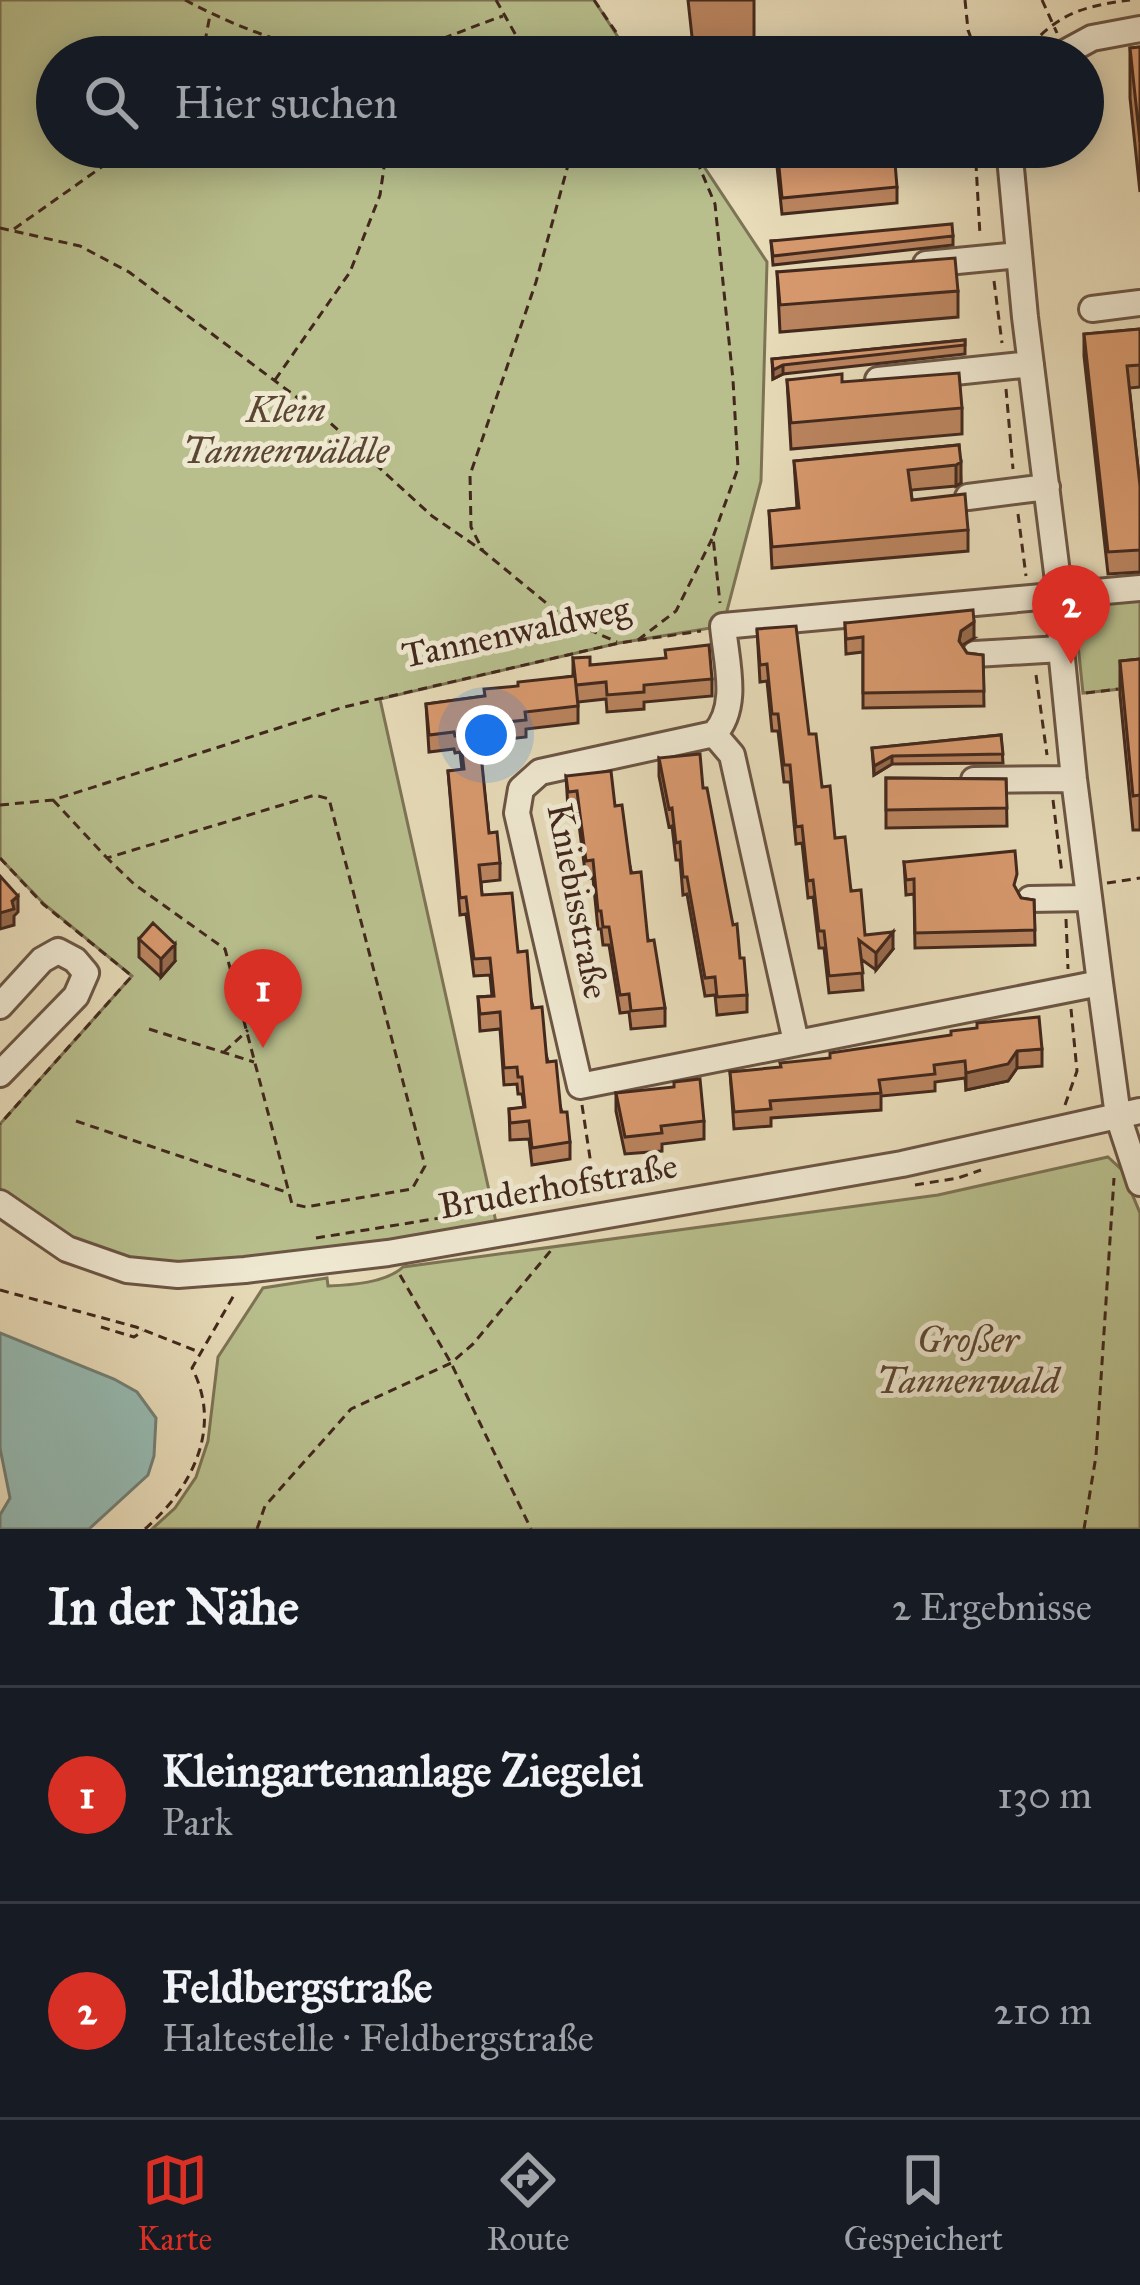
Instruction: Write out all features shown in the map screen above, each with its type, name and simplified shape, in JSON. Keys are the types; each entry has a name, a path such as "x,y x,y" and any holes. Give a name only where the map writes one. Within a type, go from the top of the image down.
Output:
{"street":[{"path":"1103,36 1140,29"},
{"path":"1011,168 1060,597 1066,695 1062,779 1140,1183"},
{"path":"892,267 1019,255"},
{"path":"1092,309 1140,303"},
{"path":"850,383 1031,364"},
{"path":"968,496 1047,487"},
{"path":"796,1042 733,755 714,734 730,705 723,626 1140,588"},
{"path":"975,654 1061,649"},
{"name":"Kniebisstraße","path":"580,1086 517,813 521,788 540,772 714,734"},
{"path":"960,780 1062,779"},
{"path":"1030,899 1081,894"},
{"path":"0,1006 42,960 58,952 75,960 86,973 76,995 0,1074"},
{"path":"580,1086 1064,984 1100,982"},
{"name":"Bruderhofstraße","path":"0,1203 67,1250 127,1270 178,1274 245,1270 388,1253 902,1164 1124,1107"}],"path":[{"path":"185,0 272,36"},
{"path":"496,0 516,36"},
{"path":"594,0 619,36"},
{"path":"965,0 970,36"},
{"path":"1042,0 1055,36"},
{"path":"1039,36 1051,22 1099,4 1130,0"},
{"path":"206,36 211,14"},
{"path":"445,36 503,16"},
{"path":"12,231 100,168"},
{"path":"275,380 350,272 380,195 384,168"},
{"path":"483,551 471,526 470,475 536,282 567,168"},
{"path":"637,641 676,611 713,537 738,468 716,204 700,168"},
{"path":"977,168 1029,600"},
{"path":"0,228 80,246 129,272 275,380 360,448 432,517 483,551 567,620 619,643"},
{"path":"713,537 723,626"},
{"name":"Tannenwaldweg","path":"0,805 53,800 344,707 619,643 723,626"},
{"path":"1034,653 1081,894 1064,984 1077,1071 1065,1106 1124,1107"},
{"path":"1066,695 1132,688"},
{"path":"53,800 107,858 134,884 225,949 292,1204 306,1207 412,1189 425,1166 328,799 315,795 107,858"},
{"path":"1081,894 1140,878"},
{"path":"149,1028 256,1062"},
{"path":"223,1053 248,1030"},
{"path":"580,1086 595,1192"},
{"path":"76,1121 287,1193"},
{"path":"1084,1529 1096,1456 1114,1172"},
{"path":"309,1239 638,1187"},
{"path":"257,1529 265,1506 351,1409 451,1363 473,1344 578,1218"},
{"path":"388,1253 451,1363 531,1529"},
{"path":"145,1529 187,1485 206,1416 205,1393 192,1368 245,1270"},
{"path":"0,1290 144,1330 201,1353"},
{"path":"101,1327 134,1337 144,1330"}],"green space":[{"name":"Klein Tannenwäldle","path":"0,0 594,0 617,36 36,36 36,168 705,168 767,262 761,481 723,626 619,643 380,699 498,1231 388,1253 127,1270 0,1203 0,1124 132,976 44,904 0,858"},
{"path":"1140,600 1140,687 1083,693 1074,606"},
{"name":"Großer Tannenwald","path":"1108,1157 1122,1170 1140,1213 1140,1529 152,1529 175,1508 196,1477 208,1441 218,1357 263,1288 327,1278 328,1286 357,1284 387,1277 403,1267 938,1195"}],"water":[{"path":"0,1333 114,1379 137,1392 156,1418 148,1475 89,1529 0,1529 0,1515 10,1498 0,1448"}],"building":[{"path":"1140,47 1140,142 1130,48"},
{"path":"779,168 895,168 897,187 782,198"},
{"path":"952,224 953,236 773,256 771,241"},
{"path":"955,258 958,291 780,305 777,272"},
{"path":"1140,329 1140,365 1127,366 1140,486 1140,550 1108,552 1084,334"},
{"path":"965,340 965,345 783,365 773,370 772,359"},
{"path":"959,373 962,408 791,423 787,380 842,374 842,382"},
{"path":"959,445 961,462 956,465 908,470 912,500 965,494 968,530 772,547 769,511 799,508 794,461"},
{"path":"973,610 974,622 961,631 959,641 967,653 983,655 984,691 863,693 863,637 846,639 845,623"},
{"path":"796,626 809,734 816,734 822,787 830,786 835,838 845,837 851,891 861,890 865,935 893,932 876,953 859,940 863,973 829,976 813,880 808,881 802,826 796,827 790,765 784,765 778,714 772,714 767,664 760,665 757,629"},
{"path":"709,645 712,679 644,685 644,692 607,695 606,682 576,685 573,658 590,657 590,665 666,658 665,650"},
{"path":"1140,659 1140,795 1133,796 1120,661"},
{"path":"575,676 578,706 525,712 526,720 478,725 489,833 497,832 500,863 479,865 482,895 512,893 518,952 527,951 532,1008 542,1007 547,1062 556,1061 561,1112 567,1112 570,1142 532,1148 529,1121 510,1123 509,1109 525,1107 517,1067 504,1068 500,1012 480,1014 478,997 494,996 490,958 474,959 466,897 460,898 448,771 464,769 460,735 429,735 426,704 485,696 484,689 518,686 518,682"},
{"path":"1001,735 1003,754 892,756 874,766 872,748"},
{"path":"700,754 703,788 707,788 733,925 737,924 740,958 744,958 747,995 717,997 715,977 705,978 659,758"},
{"path":"611,771 615,806 622,805 631,873 641,872 648,941 654,940 665,1008 631,1011 629,994 620,995 609,927 603,927 598,911 593,860 586,861 577,791 568,792 566,776"},
{"path":"886,778 1006,779 1007,808 886,810"},
{"path":"1015,851 1014,885 1021,898 1034,900 1035,930 915,933 914,879 906,880 904,862"},
{"path":"0,876 18,896 12,901 14,909 0,913"},
{"path":"153,923 175,944 161,959 139,939"},
{"path":"1039,1017 1042,1049 1017,1051 1008,1064 966,1073 965,1061 934,1065 935,1074 879,1080 881,1093 770,1101 771,1109 734,1112 730,1072 951,1035 951,1031 977,1028 977,1023"},
{"path":"700,1079 704,1121 661,1126 662,1133 625,1137 616,1093 674,1087 674,1082"}],"place":[{"name":"Feldbergstraße","path":"1071,664"},
{"name":"Kleingartenanlage Ziegelei","path":"263,1048"}]}
